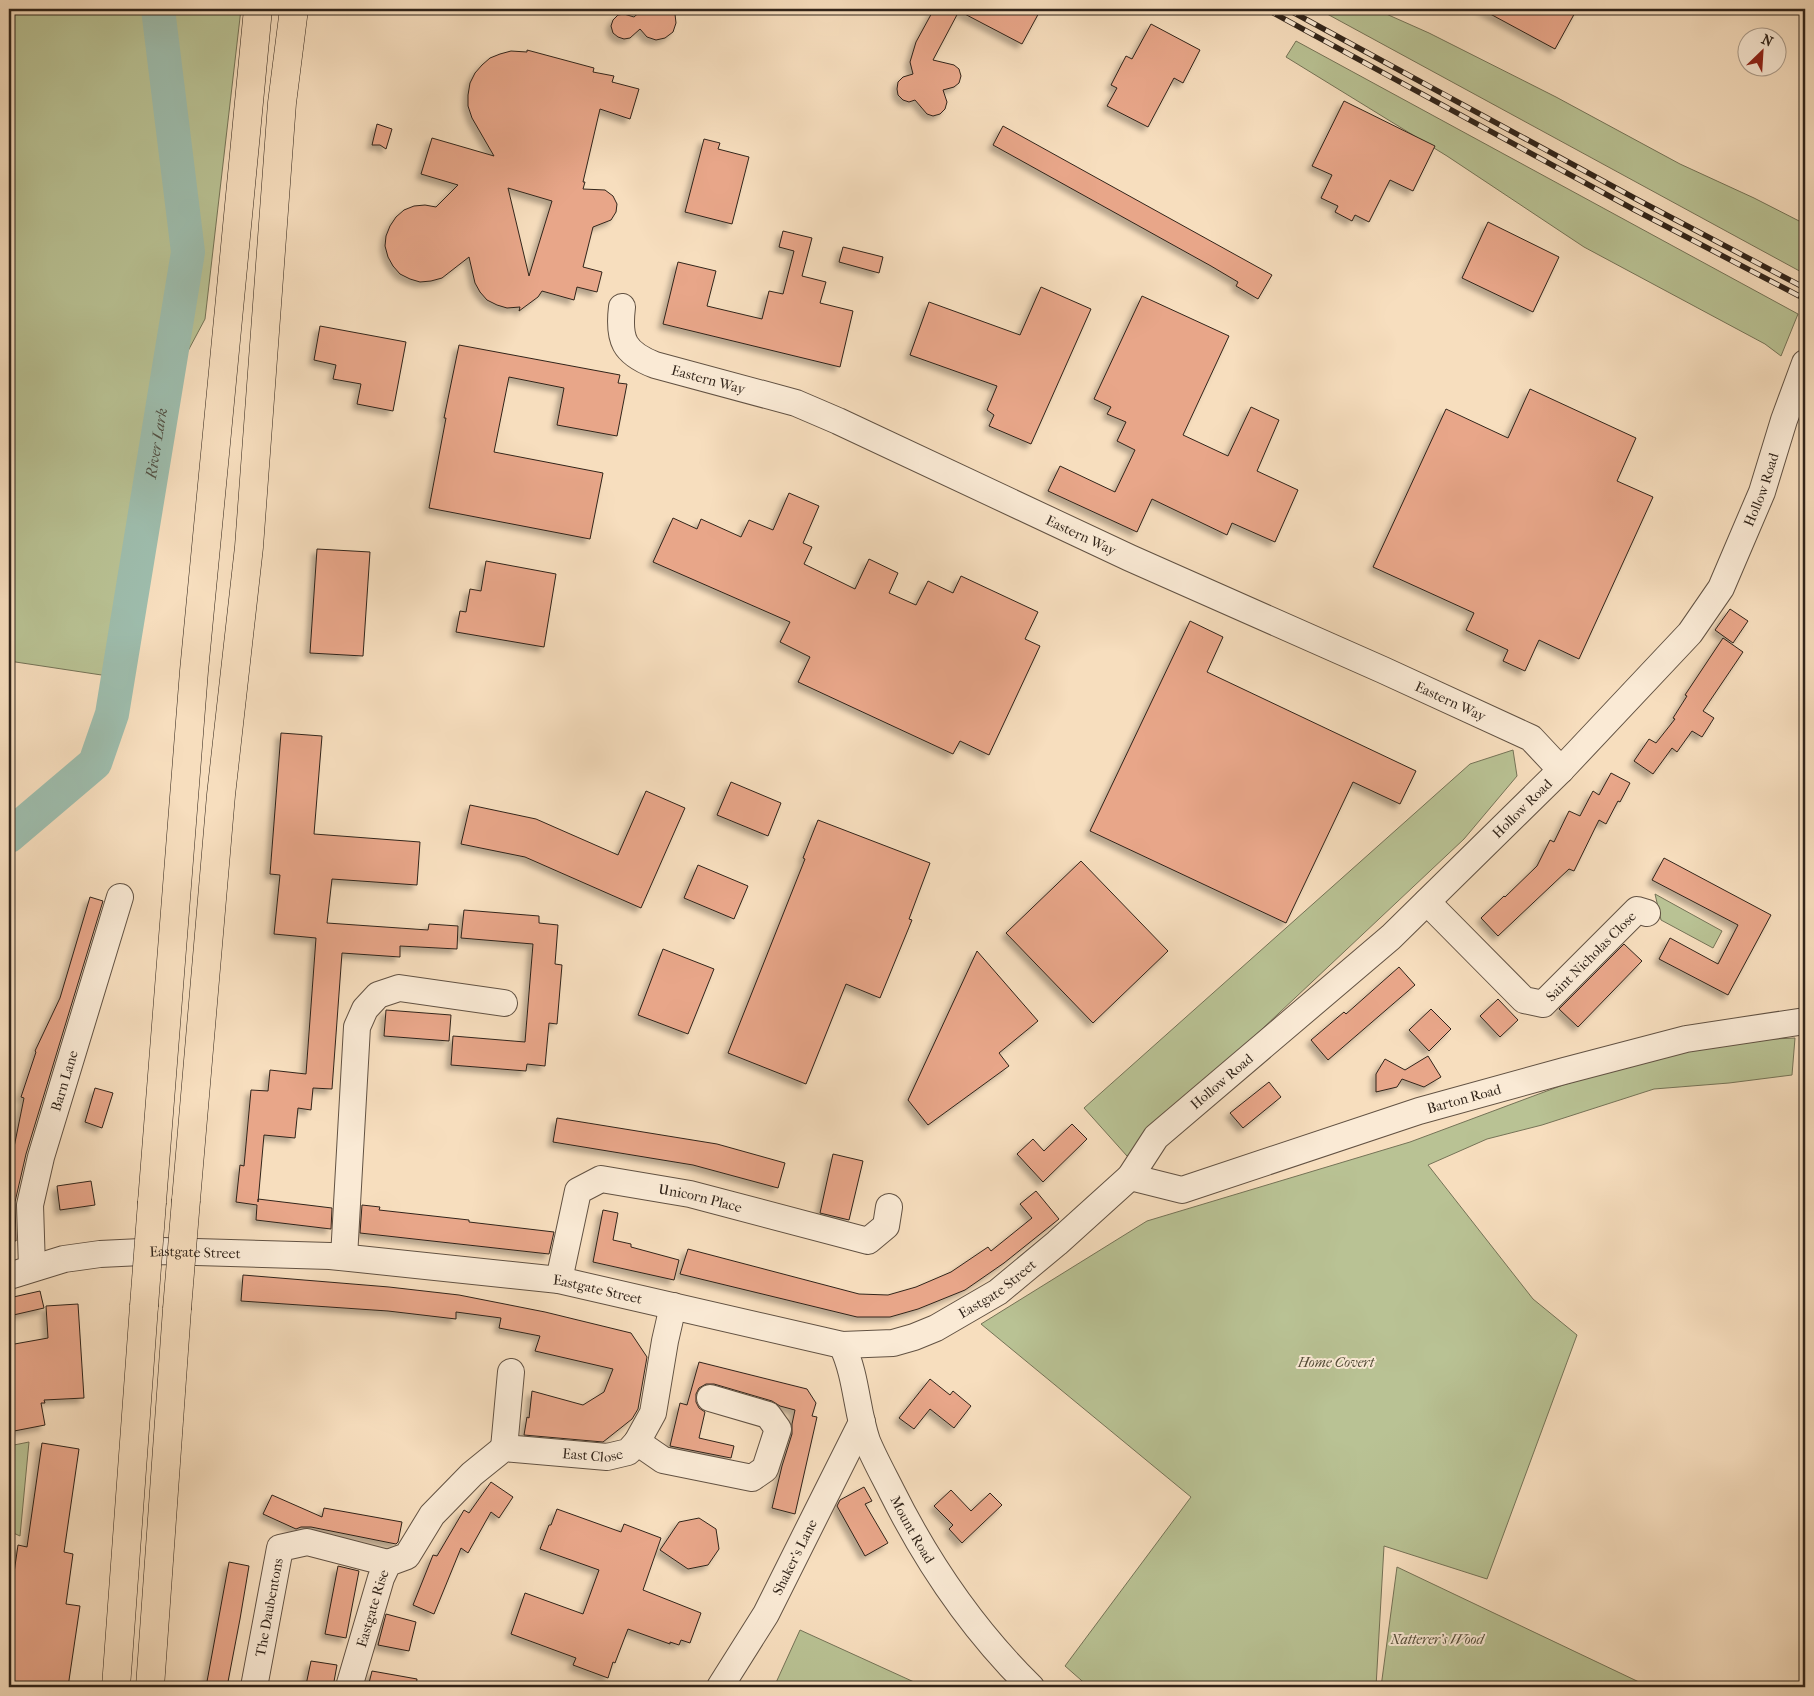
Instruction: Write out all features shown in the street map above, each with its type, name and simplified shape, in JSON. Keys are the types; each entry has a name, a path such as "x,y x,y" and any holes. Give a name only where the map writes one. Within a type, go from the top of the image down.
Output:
{"highway":[{"path":"116,1687 194,671 258,9"},
{"path":"150,1687 186,1200 221,795 248,547 282,103 294,9"}],"street":[{"name":"Eastern Way","path":"622,307 620,324 624,345 638,358 655,365 796,403 838,421 1130,558 1531,738 1561,770"},
{"name":"Hollow Road","path":"1130,1177 1156,1137 1391,937 1561,770 1690,633 1721,588 1762,492 1784,420 1805,363"},
{"name":"Barn Lane","path":"20,1272 30,1205 42,1157 120,896"},
{"name":"Saint Nicholas Close","path":"1426,902 1524,1000 1543,1004 1637,910 1647,913"},
{"path":"344,1257 356,1027 365,1009 378,995 399,988 504,1004"},
{"name":"Barton Road","path":"1130,1177 1182,1190 1419,1111 1564,1071 1686,1039 1805,1021"},
{"name":"Eastgate Street","path":"20,1272 64,1259 100,1254 162,1250 344,1257 559,1280 842,1345 893,1343 936,1328 998,1292 1057,1243 1130,1177"},
{"name":"Unicorn Place","path":"559,1280 578,1191 600,1179 690,1194 868,1241 886,1226 889,1207"},
{"name":"East Close","path":"504,1448 607,1457 628,1452 637,1442 653,1413 673,1306"},
{"name":"Mount Road","path":"842,1345 854,1378 862,1422 868,1442 901,1510 958,1603 1012,1668 1031,1687"},
{"path":"504,1448 511,1372"},
{"path":"637,1442 663,1460 752,1478 765,1469 778,1429 768,1416 710,1398"},
{"name":"Shaker's Lane","path":"720,1687 766,1614 862,1422"},
{"name":"Eastgate Rise","path":"349,1687 381,1578 388,1563 407,1556 432,1515 472,1474 504,1448"},
{"name":"The Daubentons","path":"254,1687 280,1548 307,1542 388,1563"}],"green space":[{"path":"9,9 241,9 205,319 180,366 128,679 9,661"},
{"path":"1318,9 1375,9 1429,33 1556,97 1680,164 1805,224 1805,274"},
{"path":"1296,41 1798,314 1781,356 1765,344 1584,247 1447,156 1286,57"},
{"path":"1513,750 1517,776 1464,839 1127,1156 1084,1108 1470,764"},
{"path":"1655,894 1722,931 1713,948 1661,920"},
{"name":"Home Covert","path":"1795,1038 1792,1075 1729,1083 1654,1089 1542,1125 1487,1139 1428,1165 1533,1299 1577,1335 1487,1579 1384,1546 1376,1687 1089,1687 1065,1666 1191,1497 981,1324 1147,1221 1410,1142 1563,1085 1710,1042"},
{"path":"29,1442 20,1536 9,1531 9,1446"},
{"name":"Natterer's Wood","path":"1397,1567 1639,1682 1660,1687 1381,1687"},
{"path":"800,1630 925,1687 774,1687"}],"building":[{"path":"643,9 671,9 675,14 676,23 673,32 665,38 656,40 647,37 640,29 630,38 624,39 613,33 611,26 613,20 618,15 624,14 634,17"},
{"path":"934,9 1041,9 1022,44 959,11 933,60 954,65 959,69 961,76 959,83 954,87 943,90 947,102 945,109 940,114 933,116 927,114 915,100 909,102 903,100 898,95 897,89 898,82 903,77 913,74 910,62 916,42"},
{"path":"1481,9 1577,9 1555,49"},
{"path":"1151,24 1200,50 1183,83 1174,78 1148,127 1107,106 1117,88 1111,85 1126,56 1132,59"},
{"path":"527,50 594,68 593,72 614,76 612,82 639,89 630,119 600,109 583,182 585,182 583,189 605,190 613,196 617,204 616,212 611,220 593,227 583,267 602,272 597,292 577,287 574,300 542,291 538,297 519,311 520,307 507,308 487,300 475,283 469,257 442,278 420,282 400,274 388,257 385,246 390,226 404,210 414,206 436,207 458,185 421,174 432,138 494,156 472,118 468,106 470,83 475,73 490,58 511,51 527,52","holes":["508,188 552,201 529,276"]},
{"path":"1344,101 1435,146 1413,191 1390,180 1369,222 1355,215 1352,221 1335,212 1338,206 1321,198 1332,175 1312,166"},
{"path":"377,124 392,129 386,149 380,145 372,145"},
{"path":"1003,126 1272,275 1258,299 1236,286 1238,282 1211,266 993,145"},
{"path":"704,139 720,143 718,149 749,157 732,224 685,212"},
{"path":"1488,222 1559,257 1533,312 1462,278"},
{"path":"783,231 812,238 802,276 826,282 820,303 853,311 840,367 663,324 678,262 716,271 707,306 762,319 769,291 783,294 794,251 779,247"},
{"path":"843,247 883,257 879,273 839,262"},
{"path":"1041,287 1091,309 1031,444 989,426 994,415 987,410 997,386 910,355 929,302 1020,335"},
{"path":"1142,296 1229,336 1183,435 1228,456 1251,407 1279,420 1257,471 1298,490 1275,542 1232,523 1227,535 1152,499 1137,532 1048,491 1060,466 1115,492 1135,450 1117,441 1126,422 1107,414 1111,407 1094,399"},
{"path":"320,326 406,342 393,411 357,404 361,384 333,379 336,365 314,360"},
{"path":"459,345 620,375 618,383 627,384 617,436 557,425 564,388 509,377 494,452 603,473 590,539 429,508 446,418 444,418"},
{"path":"1530,389 1636,438 1617,481 1653,497 1579,659 1539,640 1525,671 1503,661 1508,650 1466,630 1474,613 1373,567 1446,409 1508,438"},
{"path":"789,493 819,506 803,543 812,547 804,564 855,589 869,559 898,573 889,593 916,605 928,581 953,593 961,576 1038,612 1025,639 1040,646 989,755 960,741 953,754 798,682 810,657 780,642 790,622 653,562 673,518 697,529 701,519 741,537 749,520 773,530"},
{"path":"317,549 370,552 363,656 310,653"},
{"path":"486,561 556,574 544,647 456,632 460,611 466,612 470,589 481,591"},
{"path":"1730,609 1748,621 1733,643 1715,630"},
{"path":"1190,621 1223,637 1207,672 1416,771 1400,804 1353,782 1286,923 1090,831"},
{"path":"1723,638 1743,652 1703,711 1714,718 1702,737 1692,731 1677,752 1672,748 1653,774 1634,761 1649,739 1656,743 1675,719 1673,718 1687,696 1685,695"},
{"path":"281,733 322,736 314,834 420,842 417,885 332,879 327,923 428,930 429,924 458,926 457,949 400,946 400,957 342,953 332,1089 313,1088 311,1110 298,1108 295,1138 264,1135 258,1199 332,1208 331,1229 256,1220 257,1205 236,1202 240,1165 244,1166 251,1090 268,1091 270,1070 306,1074 316,938 274,934 280,875 270,874"},
{"path":"1611,773 1630,783 1606,824 1599,820 1574,871 1569,869 1498,936 1481,918 1537,866 1550,840 1554,842 1569,811 1580,816 1593,791 1599,795"},
{"path":"731,782 781,803 768,836 717,815"},
{"path":"646,791 685,808 641,908 525,857 461,844 470,805 536,819 618,855"},
{"path":"818,820 930,863 909,919 912,920 880,998 846,984 806,1084 728,1053 805,859 803,858"},
{"path":"1664,858 1771,915 1728,995 1659,959 1670,938 1718,964 1738,925 1652,880"},
{"path":"1081,861 1168,951 1093,1023 1006,933"},
{"path":"698,865 748,886 734,919 684,898"},
{"path":"90,897 103,901 26,1154 15,1202 16,1241 9,1240 9,1190 14,1163 11,1162 24,1098 21,1097 35,1051 60,998"},
{"path":"464,910 539,916 539,923 558,925 555,964 562,965 557,1024 549,1023 545,1066 527,1064 526,1071 451,1065 453,1036 525,1042 533,944 461,938"},
{"path":"1624,944 1642,961 1578,1027 1559,1009"},
{"path":"663,949 714,969 688,1034 638,1015"},
{"path":"977,951 1038,1021 999,1053 1009,1066 928,1125 908,1100"},
{"path":"1399,967 1415,985 1328,1060 1311,1040 1344,1012 1346,1014"},
{"path":"1498,999 1518,1020 1500,1037 1480,1016"},
{"path":"1431,1009 1451,1029 1429,1051 1409,1030"},
{"path":"386,1010 451,1015 449,1041 384,1036"},
{"path":"1428,1056 1441,1077 1424,1087 1402,1079 1397,1087 1376,1092 1376,1074 1385,1059 1405,1070"},
{"path":"1269,1082 1281,1097 1243,1128 1230,1113"},
{"path":"95,1088 113,1093 102,1128 85,1122"},
{"path":"557,1118 717,1144 785,1163 778,1188 693,1165 553,1142"},
{"path":"1072,1124 1087,1139 1043,1182 1017,1154 1033,1139 1044,1151"},
{"path":"833,1154 863,1161 849,1220 820,1213"},
{"path":"91,1181 95,1205 60,1210 57,1186"},
{"path":"1036,1191 1059,1219 1004,1263 965,1290 918,1309 890,1317 857,1317 680,1274 688,1249 859,1294 888,1295 916,1287 951,1272 988,1247 991,1251 1032,1218 1020,1204"},
{"path":"362,1205 380,1207 379,1210 554,1232 549,1254 360,1233"},
{"path":"603,1210 618,1213 613,1240 679,1260 674,1280 593,1262"},
{"path":"243,1275 389,1287 459,1295 545,1312 631,1333 647,1357 638,1409 632,1419 603,1442 524,1435 527,1417 529,1418 532,1391 583,1405 604,1392 613,1369 535,1351 540,1336 499,1328 501,1318 456,1312 456,1319 388,1311 241,1301"},
{"path":"40,1291 44,1308 9,1316 9,1298"},
{"path":"78,1304 84,1398 44,1400 45,1403 41,1403 45,1425 9,1432 9,1402 13,1401 9,1378 9,1345 48,1338 46,1306"},
{"path":"699,1362 807,1389 816,1403 812,1416 817,1417 795,1514 772,1508 792,1434 795,1410 780,1406 772,1401 714,1384 706,1384 699,1388 696,1394 696,1402 699,1408 705,1412 699,1438 734,1446 731,1458 670,1446 680,1403 687,1405"},
{"path":"930,1379 950,1395 953,1391 971,1406 954,1428 930,1409 914,1429 899,1418"},
{"path":"42,1443 79,1449 64,1552 73,1554 66,1604 80,1606 68,1687 9,1687 9,1608 18,1545 27,1547"},
{"path":"491,1482 513,1497 499,1518 491,1512 468,1553 461,1548 434,1614 413,1605 433,1555 437,1556 464,1510 469,1513"},
{"path":"864,1487 872,1501 865,1504 888,1543 865,1556 837,1506 840,1500"},
{"path":"951,1490 971,1511 990,1493 1002,1505 962,1543 949,1529 953,1525 934,1506"},
{"path":"272,1495 322,1517 324,1508 402,1522 398,1542 396,1544 311,1527 296,1529 263,1514"},
{"path":"557,1509 621,1532 624,1524 661,1538 643,1590 701,1613 690,1643 681,1640 679,1645 670,1642 670,1644 628,1629 608,1678 573,1665 576,1658 511,1634 525,1593 583,1614 599,1570 540,1549"},
{"path":"699,1518 716,1529 719,1549 708,1565 688,1569 660,1550 679,1522"},
{"path":"229,1562 249,1566 240,1619 227,1687 206,1687"},
{"path":"338,1566 359,1571 346,1638 325,1634"},
{"path":"386,1614 416,1622 409,1651 378,1645"},
{"path":"311,1661 337,1665 333,1687 306,1685"},
{"path":"372,1671 417,1679 416,1687 368,1687"}],"waterway":[{"name":"River Lark","path":"9,836 95,763 112,714 188,252 158,9"}],"railway":[{"path":"1266,9 1633,209 1805,299"},
{"path":"1287,9 1638,200 1805,288"}]}
